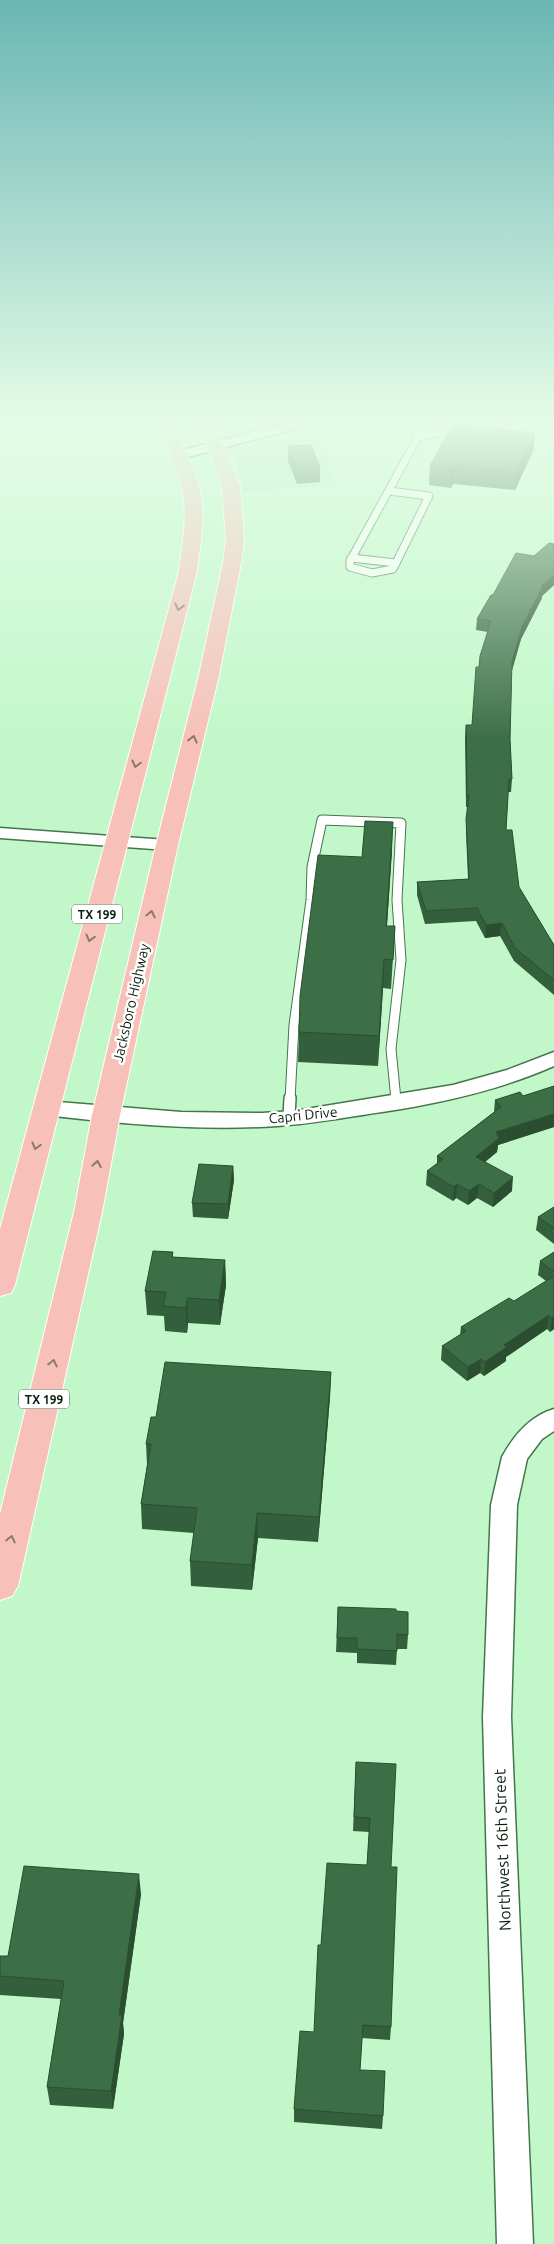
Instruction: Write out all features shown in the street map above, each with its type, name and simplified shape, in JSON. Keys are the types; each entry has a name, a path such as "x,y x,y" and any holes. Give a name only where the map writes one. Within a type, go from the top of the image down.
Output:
{"main road":[{"name":"TX 199","path":"0,1285 187,575 193,529"},
{"name":"Jacksboro Highway","path":"0,1586 88,1212 106,1115 166,845 209,676 235,539 234,529"}],"street":[{"path":"0,833 166,845"},
{"name":"Capri Drive","path":"46,1108 106,1115 263,1120 429,1097 482,1084 554,1058"},
{"name":"Northwest 16th Street","path":"515,2244 497,1717 504,1505 515,1457 533,1432 554,1418"}],"lane":[{"path":"368,529 351,558 350,567 361,572 382,574 393,569 413,529"},
{"path":"351,558 396,563"},
{"path":"290,1117 294,1025 311,900 312,866 322,820 400,823 397,900 401,960 391,1049 396,1102"}],"building":[{"path":"549,543 554,544 554,575 541,586 543,586 522,627 512,661 510,739 512,779 509,779 506,830 512,830 519,887 554,945 554,980 515,948 502,923 486,925 477,908 426,911 417,882 469,879 466,819 469,795 467,795 466,725 472,725 476,667 479,667 480,656 491,621 477,619 491,595 493,595 516,553 534,556"},
{"path":"365,821 393,822 386,926 395,926 393,960 384,959 379,1036 299,1032 300,996 318,855 362,857"},
{"path":"554,1086 554,1114 496,1132 499,1138 476,1157 513,1177 494,1193 479,1184 469,1191 457,1184 454,1187 427,1171 443,1159 437,1156 501,1107 495,1100 520,1092 523,1096"},
{"path":"199,1164 233,1166 228,1204 192,1203"},
{"path":"554,1207 554,1228 538,1217"},
{"path":"153,1251 173,1252 172,1257 225,1260 219,1300 187,1298 186,1308 163,1306 166,1292 145,1291"},
{"path":"554,1252 554,1272 540,1261"},
{"path":"554,1276 554,1316 552,1318 549,1315 504,1345 507,1347 485,1362 481,1359 468,1367 442,1346 466,1331 461,1327 509,1298 514,1301"},
{"path":"165,1362 331,1372 319,1517 257,1513 252,1565 190,1561 197,1508 141,1504 151,1444 146,1444 151,1417 156,1417"},
{"path":"338,1607 396,1609 396,1611 408,1612 408,1635 397,1634 397,1651 357,1649 357,1638 337,1638"},
{"path":"356,1762 396,1764 391,1867 397,1867 391,2027 363,2025 360,2070 385,2071 383,2116 294,2109 300,2031 314,2032 318,1945 321,1945 327,1863 367,1865 370,1818 354,1817"},
{"path":"24,1866 139,1874 119,2015 122,2015 111,2091 47,2087 64,1981 0,1976 0,1956 8,1956"}]}
